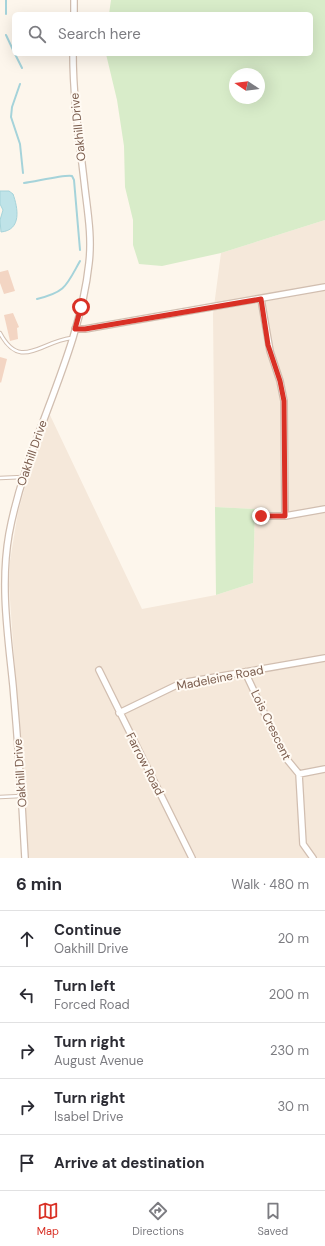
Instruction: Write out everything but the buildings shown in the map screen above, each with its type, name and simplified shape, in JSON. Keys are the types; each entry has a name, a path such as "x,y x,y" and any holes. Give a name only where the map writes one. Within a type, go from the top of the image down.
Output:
{"street":[{"path":"74,0 74,12"},
{"name":"Oakhill Drive","path":"25,858 22,796 5,582 9,537 23,477 75,329 86,280 90,244 75,109 73,56"},
{"path":"75,329 85,329 325,287"},
{"path":"261,299 268,345 280,381 284,401 285,516"},
{"path":"261,516 285,516 325,509"},
{"name":"Madeleine Road","path":"119,713 181,683 325,658"},
{"name":"Farrow Road","path":"99,670 192,858"},
{"name":"Lois Crescent","path":"245,672 285,757 299,774"},
{"path":"313,858 303,844 299,774 325,770"}],"lane":[{"path":"0,333 9,347 19,352 28,352 72,338"},
{"path":"0,478 23,477"},
{"path":"0,797 22,796"}],"shaded area":[{"path":"325,220 325,858 28,858 9,585 10,561 18,512 49,413 142,609 216,595 253,583 255,509 215,507 213,314 221,253"}],"green space":[{"path":"111,0 325,0 325,220 221,253 162,266 139,264 133,245 133,220 125,187 124,146 117,100 106,56 313,56 313,12 109,12"},
{"path":"215,507 255,509 253,583 216,595"}],"water":[{"path":"0,191 9,191 13,194 17,212 17,218 12,227 1,232 0,220 3,210 0,204"}],"waterway":[{"path":"6,0 6,14"},
{"path":"6,35 12,48"},
{"path":"16,56 22,68"},
{"path":"20,84 12,107 11,117 20,144 23,173"},
{"path":"24,183 63,176 72,176 74,180 80,250"},
{"path":"37,299 54,294 64,287 80,261"}],"route":[{"path":"81,307 75,329 85,329 261,299 268,345 278,372 284,401 285,415 285,516 261,516"}]}
